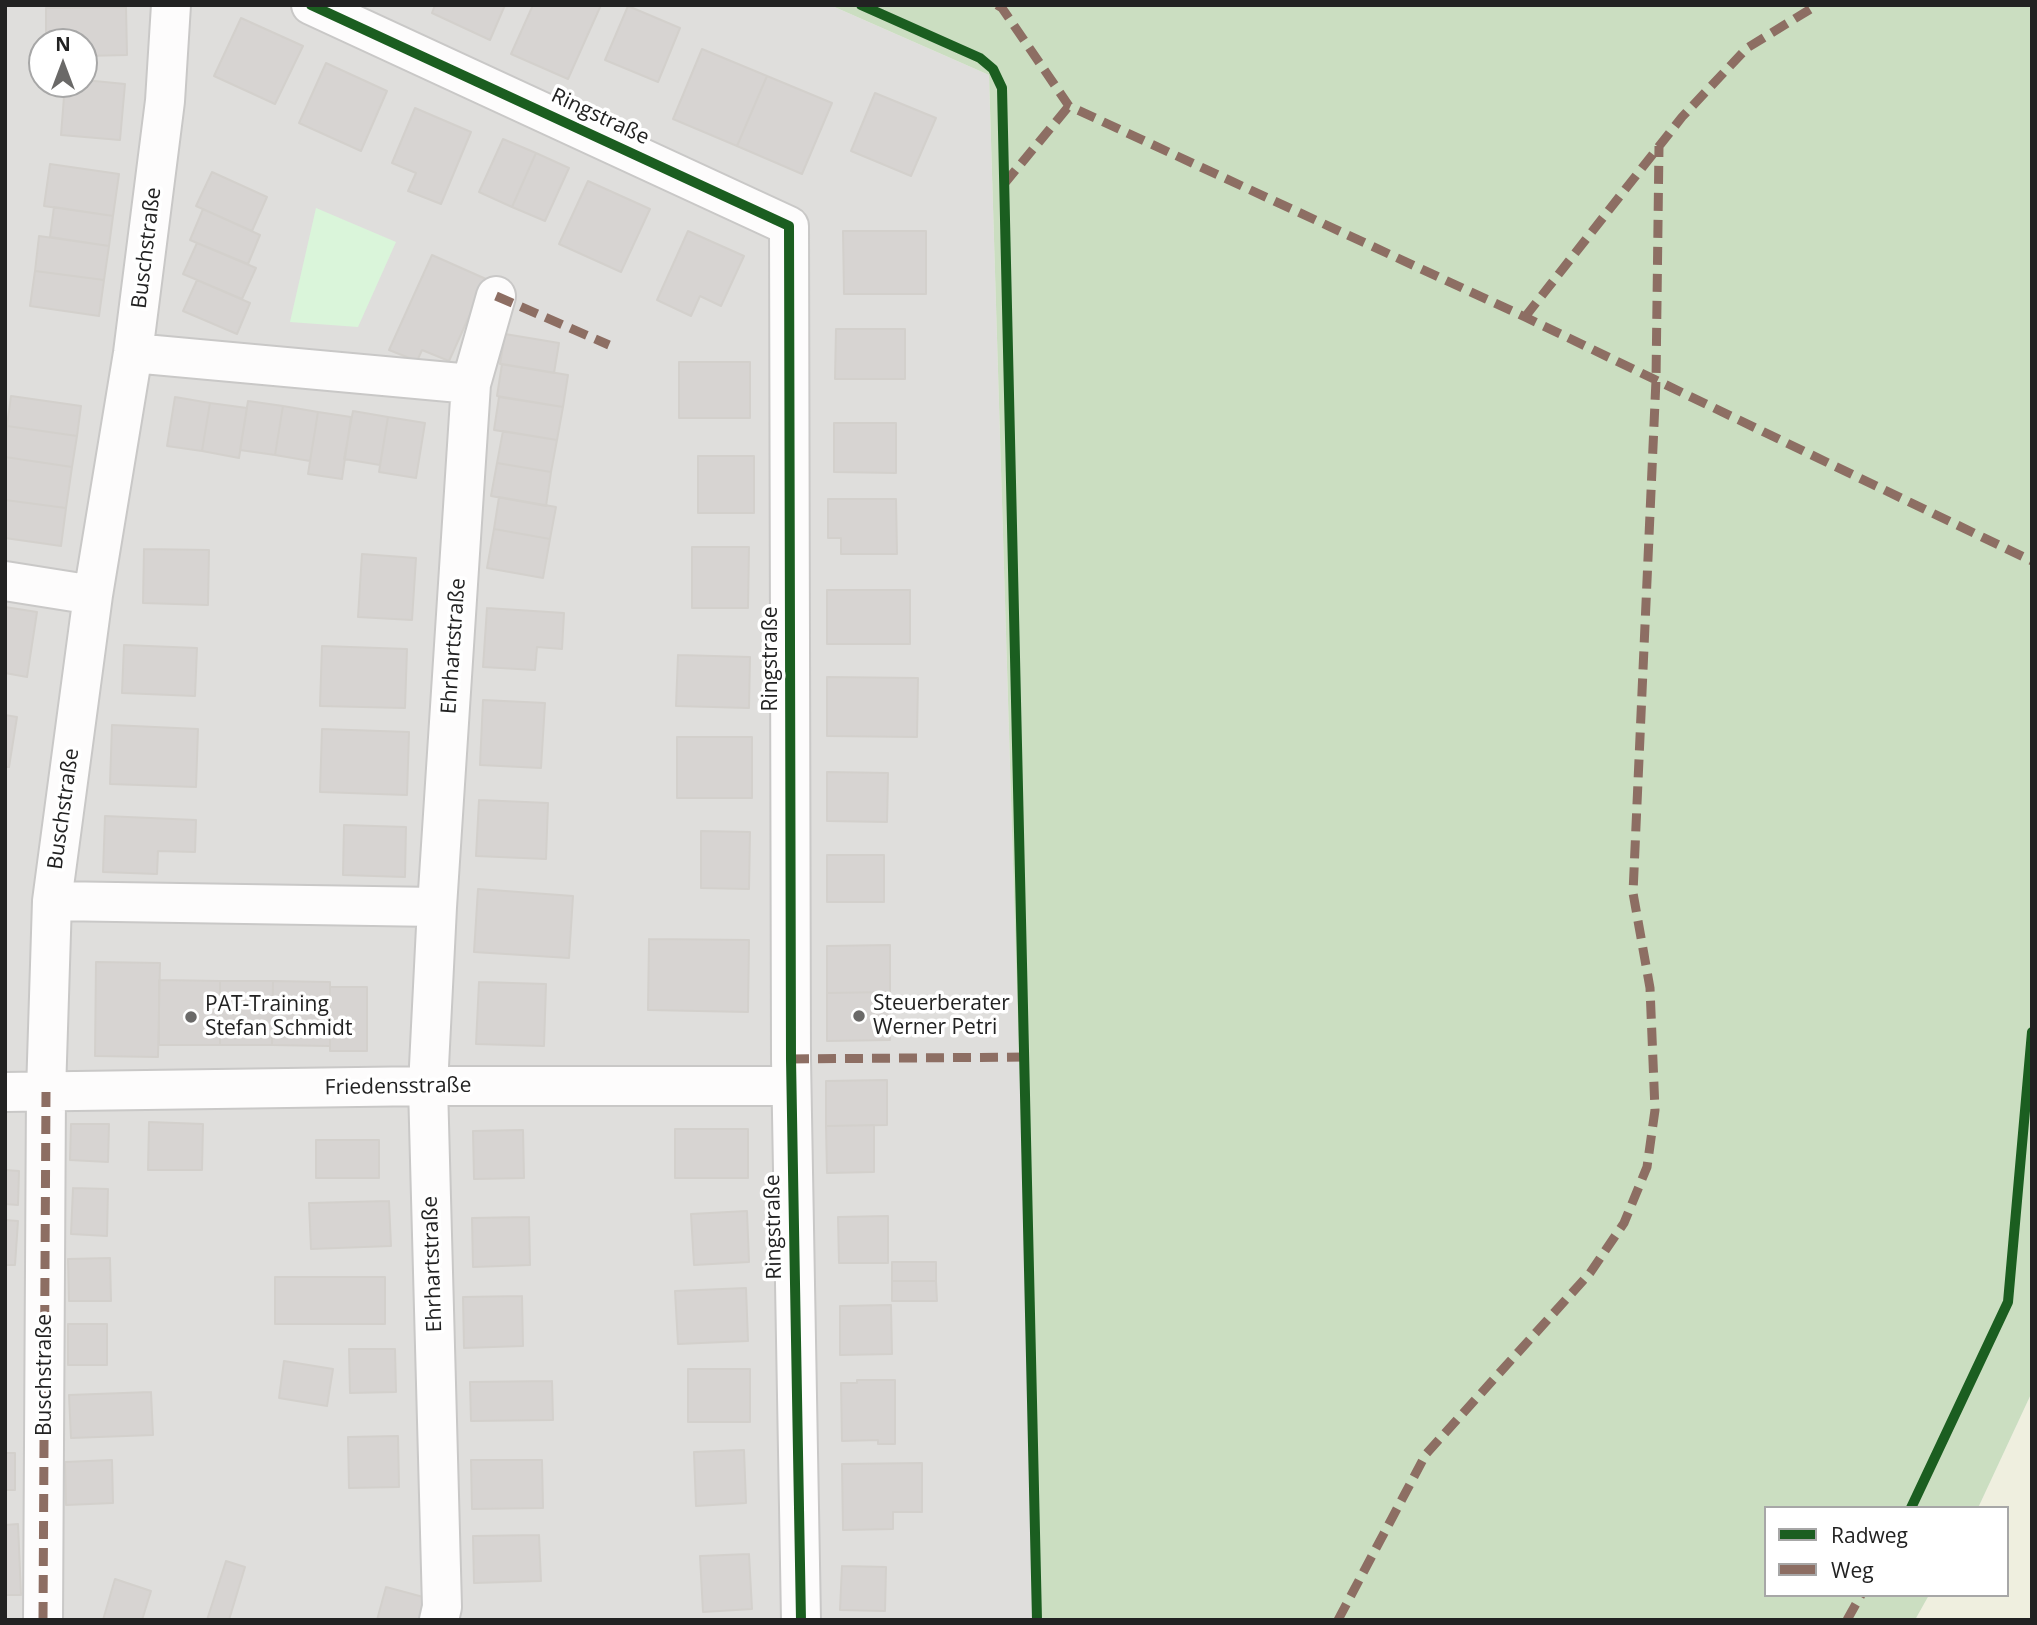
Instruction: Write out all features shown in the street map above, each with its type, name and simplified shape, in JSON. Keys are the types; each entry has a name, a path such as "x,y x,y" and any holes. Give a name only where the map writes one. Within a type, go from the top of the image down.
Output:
{"street":[{"name":"Buschstraße","path":"43,1620 46,1092 52,901 93,595 134,353 165,101 171,5"},
{"name":"Ringstraße","path":"311,5 789,226 791,1086 801,1620"},
{"name":"Ehrhartstraße","path":"439,1620 442,1607 428,1086 471,384 496,296"},
{"path":"134,353 471,384"},
{"path":"5,581 93,595"},
{"path":"52,901 437,907"},
{"name":"Friedensstraße","path":"5,1092 428,1086 791,1086"}],"shaded area":[{"path":"5,5 830,5 989,75 1036,1620 5,1620"}],"green space":[{"path":"830,5 2032,5 2032,1392 1979,1506 1764,1506 1764,1597 1928,1597 1915,1620 1036,1620 989,75"},
{"path":"316,208 396,242 358,327 290,322"},
{"path":"2032,1392 2032,1620 1915,1620 1928,1597 2009,1597 2009,1506 1979,1506"}],"building":[{"path":"435,5 505,5 490,40 432,13"},
{"path":"533,5 601,5 568,79 511,54"},
{"path":"628,6 680,28 658,82 605,60"},
{"path":"126,7 127,55 98,56 98,28 46,28 46,8"},
{"path":"241,18 303,46 275,104 214,76"},
{"path":"702,49 767,76 737,146 673,119"},
{"path":"326,63 387,91 361,151 299,123"},
{"path":"767,76 832,103 802,174 737,146"},
{"path":"98,81 125,84 120,140 61,135 64,98 98,98"},
{"path":"875,93 936,118 911,176 851,151"},
{"path":"415,108 471,132 441,204 408,191 416,173 392,163"},
{"path":"503,139 536,153 512,207 479,192"},
{"path":"536,153 569,168 545,221 512,207"},
{"path":"50,164 119,174 113,216 44,206"},
{"path":"212,172 267,197 252,231 196,206"},
{"path":"588,181 650,209 621,272 559,244"},
{"path":"54,207 113,216 109,246 50,237"},
{"path":"203,209 260,235 248,264 190,240"},
{"path":"688,231 744,256 721,306 700,296 691,316 657,300"},
{"path":"843,231 926,231 926,294 844,294"},
{"path":"39,236 109,246 104,280 35,271"},
{"path":"197,243 256,268 242,299 183,274"},
{"path":"432,255 486,279 449,361 422,350 417,361 389,350"},
{"path":"35,271 104,280 99,316 30,306"},
{"path":"197,280 250,303 237,334 183,311"},
{"path":"836,329 905,329 905,379 835,379"},
{"path":"505,334 559,343 554,373 500,364"},
{"path":"679,362 750,362 750,418 679,418"},
{"path":"502,364 568,375 563,407 497,396"},
{"path":"11,396 81,406 77,436 7,426"},
{"path":"175,397 210,403 202,451 167,446"},
{"path":"499,397 563,407 557,440 494,430"},
{"path":"248,401 283,406 275,455 240,450"},
{"path":"210,403 247,408 239,458 202,451"},
{"path":"283,406 318,412 310,461 275,455"},
{"path":"353,411 388,417 380,465 344,459"},
{"path":"318,412 351,417 342,479 308,474"},
{"path":"388,417 425,423 416,478 379,472"},
{"path":"834,423 896,423 896,473 834,472"},
{"path":"7,426 77,436 72,467 5,457"},
{"path":"503,431 557,440 551,472 497,463"},
{"path":"698,456 754,456 754,513 698,513"},
{"path":"5,457 72,467 66,508 5,500"},
{"path":"497,463 551,472 546,506 491,496"},
{"path":"499,497 556,507 550,539 494,529"},
{"path":"828,499 896,499 897,554 841,554 841,538 828,538"},
{"path":"5,500 66,508 61,546 5,538"},
{"path":"494,529 550,539 543,578 487,568"},
{"path":"692,547 749,547 748,608 692,608"},
{"path":"144,549 209,550 208,605 143,603"},
{"path":"362,554 416,558 412,620 358,617"},
{"path":"827,590 910,590 910,644 827,644"},
{"path":"5,607 37,612 27,677 5,673"},
{"path":"487,608 564,613 562,649 537,647 535,670 483,667"},
{"path":"124,645 197,648 195,696 122,693"},
{"path":"322,646 407,649 405,708 320,706"},
{"path":"678,655 750,657 749,708 676,706"},
{"path":"827,677 918,678 917,737 827,736"},
{"path":"483,700 545,703 541,768 480,765"},
{"path":"5,715 17,717 9,767 5,767"},
{"path":"112,725 198,729 196,787 110,784"},
{"path":"322,729 409,732 407,795 320,792"},
{"path":"677,737 752,737 752,798 677,798"},
{"path":"827,772 888,773 887,822 827,821"},
{"path":"479,800 548,803 546,859 476,856"},
{"path":"105,816 196,820 195,852 158,851 157,874 103,872"},
{"path":"344,825 406,827 405,877 343,875"},
{"path":"701,831 750,832 749,889 701,888"},
{"path":"827,855 884,855 884,902 827,902"},
{"path":"478,889 573,896 569,958 474,952"},
{"path":"649,939 749,940 748,1012 648,1010"},
{"path":"890,945 890,992 827,993 827,946"},
{"path":"96,962 160,963 158,1057 95,1056"},
{"path":"159,980 220,981 220,1045 159,1045"},
{"path":"220,981 273,981 272,1045 220,1045"},
{"path":"273,981 330,982 330,1046 272,1045"},
{"path":"479,982 546,984 544,1046 476,1044"},
{"path":"330,987 367,987 367,1051 330,1051"},
{"path":"890,992 890,1040 827,1041 827,993"},
{"path":"887,1080 887,1125 826,1126 826,1081"},
{"path":"149,1122 203,1124 202,1170 148,1170"},
{"path":"71,1124 109,1124 108,1162 70,1160"},
{"path":"874,1125 874,1172 827,1173 826,1126"},
{"path":"675,1129 748,1129 748,1178 675,1178"},
{"path":"523,1130 524,1178 474,1179 473,1131"},
{"path":"316,1140 379,1140 379,1178 316,1178"},
{"path":"5,1170 19,1171 18,1205 5,1204"},
{"path":"73,1188 108,1189 107,1236 71,1234"},
{"path":"389,1201 391,1246 311,1249 309,1203"},
{"path":"747,1211 749,1262 694,1265 691,1214"},
{"path":"888,1216 888,1263 839,1263 838,1217"},
{"path":"529,1217 530,1265 473,1267 472,1218"},
{"path":"5,1220 18,1221 15,1265 5,1265"},
{"path":"110,1258 111,1301 69,1301 68,1259"},
{"path":"892,1262 936,1262 936,1281 892,1281"},
{"path":"275,1277 385,1277 385,1324 275,1324"},
{"path":"892,1281 936,1281 937,1301 892,1301"},
{"path":"746,1288 748,1341 678,1344 675,1291"},
{"path":"522,1296 523,1346 464,1348 463,1297"},
{"path":"891,1305 892,1354 840,1355 840,1306"},
{"path":"68,1324 107,1324 107,1365 68,1365"},
{"path":"349,1349 395,1349 396,1392 350,1393"},
{"path":"284,1361 333,1369 327,1406 279,1398"},
{"path":"688,1369 750,1369 750,1422 688,1422"},
{"path":"857,1380 895,1380 895,1444 878,1444 878,1440 842,1441 841,1383 857,1383"},
{"path":"552,1381 553,1420 471,1421 470,1382"},
{"path":"151,1392 153,1435 71,1438 69,1395"},
{"path":"398,1436 399,1487 349,1488 348,1437"},
{"path":"744,1450 746,1503 696,1506 694,1452"},
{"path":"5,1453 15,1453 15,1490 5,1490"},
{"path":"112,1460 113,1503 66,1505 65,1462"},
{"path":"471,1460 542,1460 543,1508 472,1509"},
{"path":"922,1463 922,1512 893,1512 893,1529 843,1530 842,1464"},
{"path":"18,1524 21,1595 5,1595 5,1525"},
{"path":"539,1535 541,1581 474,1583 473,1536"},
{"path":"749,1554 752,1609 703,1612 700,1556"},
{"path":"226,1561 245,1567 229,1620 207,1620"},
{"path":"842,1566 886,1567 885,1611 840,1610"},
{"path":"115,1579 151,1591 142,1620 103,1620"},
{"path":"386,1587 427,1598 421,1620 377,1620"}],"marked path":[{"path":"997,5 1002,8 1069,106 1525,317 2032,561"},
{"path":"1525,317 1682,117 1747,48 1817,5"},
{"path":"1004,184 1069,106"},
{"path":"1338,1620 1426,1454 1590,1273 1624,1223 1647,1167 1655,1110 1650,988 1633,893 1656,380 1659,146"},
{"path":"496,296 609,345"},
{"path":"791,1059 1025,1057"},
{"path":"43,1620 46,1092"},
{"path":"1847,1620 1860,1597"}],"cycle path":[{"path":"311,5 789,226 791,1059 801,1620"},
{"path":"861,5 980,58 993,69 1002,88 1037,1620"},
{"path":"1912,1506 2008,1302 2032,1032"}],"place":[{"name":"Steuerberater Werner Petri","path":"859,1016"},
{"name":"PAT-Training Stefan Schmidt","path":"191,1017"}]}
